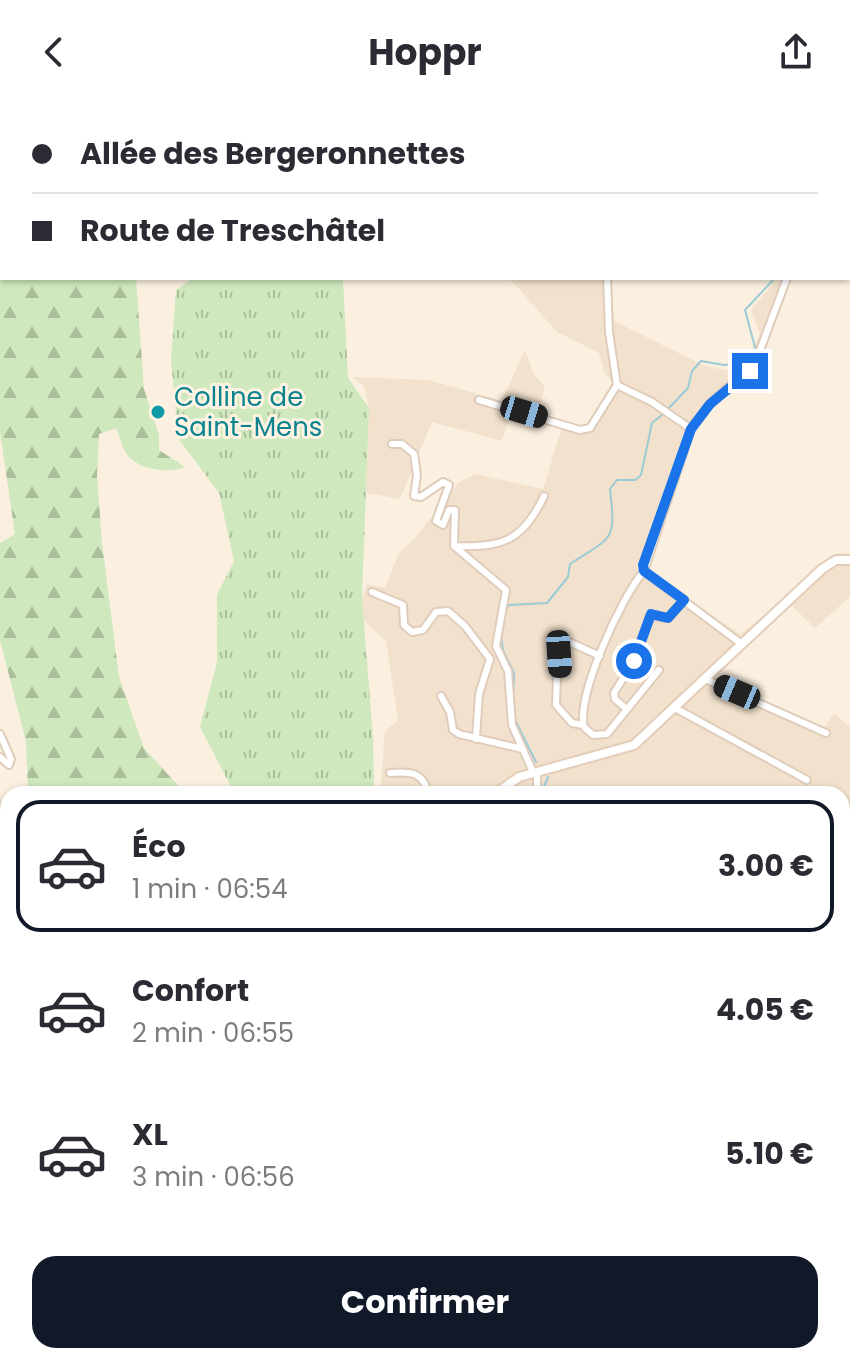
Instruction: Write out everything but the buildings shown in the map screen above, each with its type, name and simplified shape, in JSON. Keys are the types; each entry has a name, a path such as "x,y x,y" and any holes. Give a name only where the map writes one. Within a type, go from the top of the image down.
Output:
{"street":[{"path":"479,400 583,431 590,428 617,385 609,332 607,280"},
{"path":"583,725 584,701 600,656 634,583 644,571 691,429 710,404 756,361 786,280"},
{"path":"617,385 666,411 691,429"},
{"path":"392,444 402,444 414,454 417,475 414,496 421,497 443,482 449,485 436,521 443,525 449,510 455,510 454,546"},
{"path":"454,546 486,547 508,541 530,523 544,496"},
{"path":"454,546 506,590 496,646 510,679 512,725 535,772 536,786"},
{"path":"504,786 535,772 629,748 830,563 850,560"},
{"path":"644,571 742,643"},
{"path":"372,592 403,605 404,625 412,632 423,630 436,612 448,611 465,626 490,659 479,694 476,739"},
{"path":"623,706 614,693 634,661 650,616 668,618 684,600"},
{"path":"600,656 567,641 558,647 556,705 564,717 583,725 593,735 607,734 659,670"},
{"path":"705,679 742,643"},
{"path":"705,679 826,733"},
{"path":"441,696 450,712 453,730 476,739 524,750"},
{"path":"675,708 807,780"},
{"path":"0,734 11,759 9,765 0,757"},
{"path":"390,773 418,774 427,786"}],"shaded area":[{"path":"511,280 611,280 614,321 705,366 739,373 760,334 751,310 775,280 789,280 756,368 705,414 692,431 647,570 740,634 779,604 821,564 838,553 850,554 850,597 815,628 791,605 712,679 824,729 834,713 850,727 850,786 381,786 385,731 398,720 386,641 363,620 362,598 367,584 385,588 399,553 414,539 458,483 475,474 543,489 562,427 511,412 502,441 432,422 400,499 366,493 369,408 364,386 352,377 429,380 502,401 525,349 533,373 545,387 538,414 585,428 613,383 604,372 599,353 557,332"}],"green space":[{"path":"0,280 136,280 144,389 159,435 159,450 185,467 164,470 149,468 128,455 116,428 99,434 97,476 102,543 119,677 144,748 178,786 28,786 26,742 0,640 0,543 15,534 0,432"},
{"path":"190,280 343,280 348,378 369,408 362,598 374,786 231,786 200,727 217,662 217,595 234,561 219,493 178,438 171,360 176,290"}],"waterway":[{"path":"668,409 688,388 692,371 701,361 724,365 746,363 756,351 745,310 773,280"},
{"path":"506,609 509,605 547,603 568,577 570,564 608,536 612,519 610,489 617,480 635,480 641,475 652,423 663,414"},
{"path":"501,635 503,650 514,673 513,698"},
{"path":"515,720 536,762"},
{"path":"544,786 548,777"}],"place":[{"name":"Colline de Saint-Mens","path":"158,412"}],"route":[{"path":"634,661 651,614 668,618 684,600 644,571 643,565 689,434 697,418 710,404 750,371"}]}
